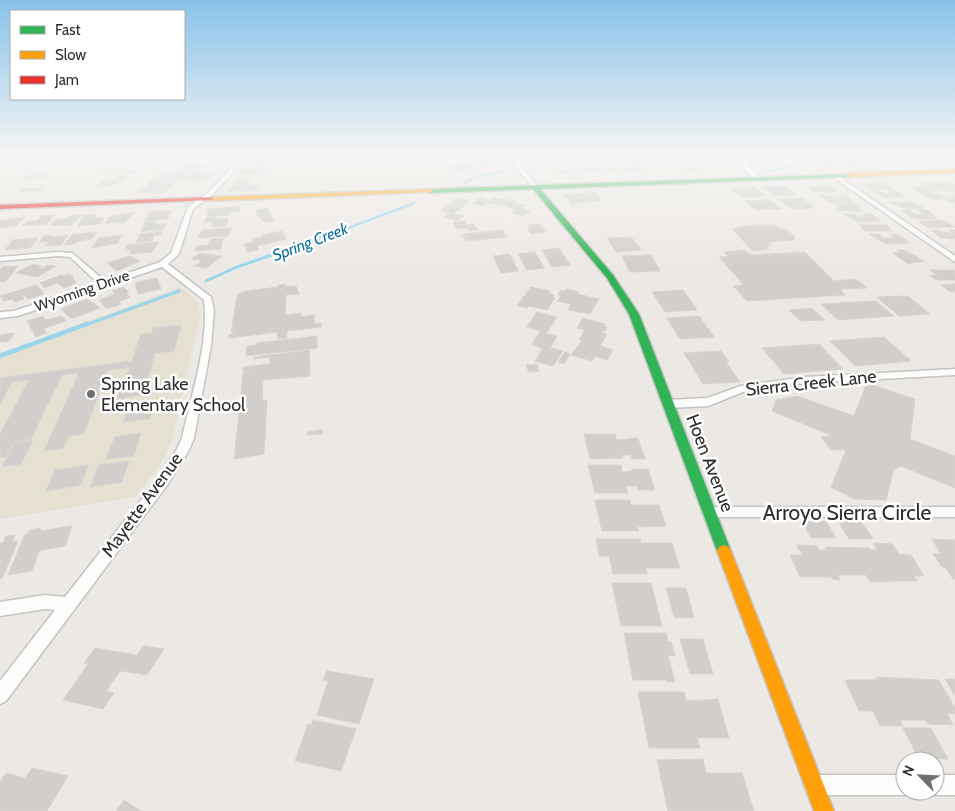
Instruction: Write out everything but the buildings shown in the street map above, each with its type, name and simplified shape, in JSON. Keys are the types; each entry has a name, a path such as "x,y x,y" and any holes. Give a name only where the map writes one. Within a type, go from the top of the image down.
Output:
{"street":[{"path":"163,264 175,254 190,208 209,193"},
{"path":"0,207 385,193"},
{"name":"Hoen Avenue","path":"540,193 610,277 634,314 824,811"},
{"path":"859,193 955,260"},
{"path":"0,259 58,254 72,255 103,283"},
{"name":"Wyoming Drive","path":"0,316 15,314 163,264"},
{"name":"Mayette Avenue","path":"0,695 163,481 183,450 188,438 211,308 208,299 163,264"},
{"name":"Sierra Creek Lane","path":"669,404 708,402 742,389 805,380 955,372"},
{"name":"Arroyo Sierra Circle","path":"709,512 955,512"},
{"path":"0,609 45,602 68,606"},
{"path":"814,784 895,784"}],"shaded area":[{"name":"Spring Lake Elementary School","path":"180,287 197,301 201,312 173,436 166,455 147,483 136,497 0,519 0,353"}],"waterway":[{"name":"Spring Creek","path":"343,230 414,203"},
{"name":"Spring Creek","path":"206,281 237,267 346,229"},
{"name":"Spring Creek","path":"83,326 179,291"},
{"name":"Spring Creek","path":"0,356 87,324"}],"traffic: fast":[{"path":"540,193 610,277 634,314 724,551"}],"traffic: slow":[{"path":"211,199 379,193"},
{"path":"724,551 824,811"}],"traffic: jam":[{"path":"0,207 211,199"}],"place":[{"name":"Spring Lake Elementary School","path":"91,394"}]}
